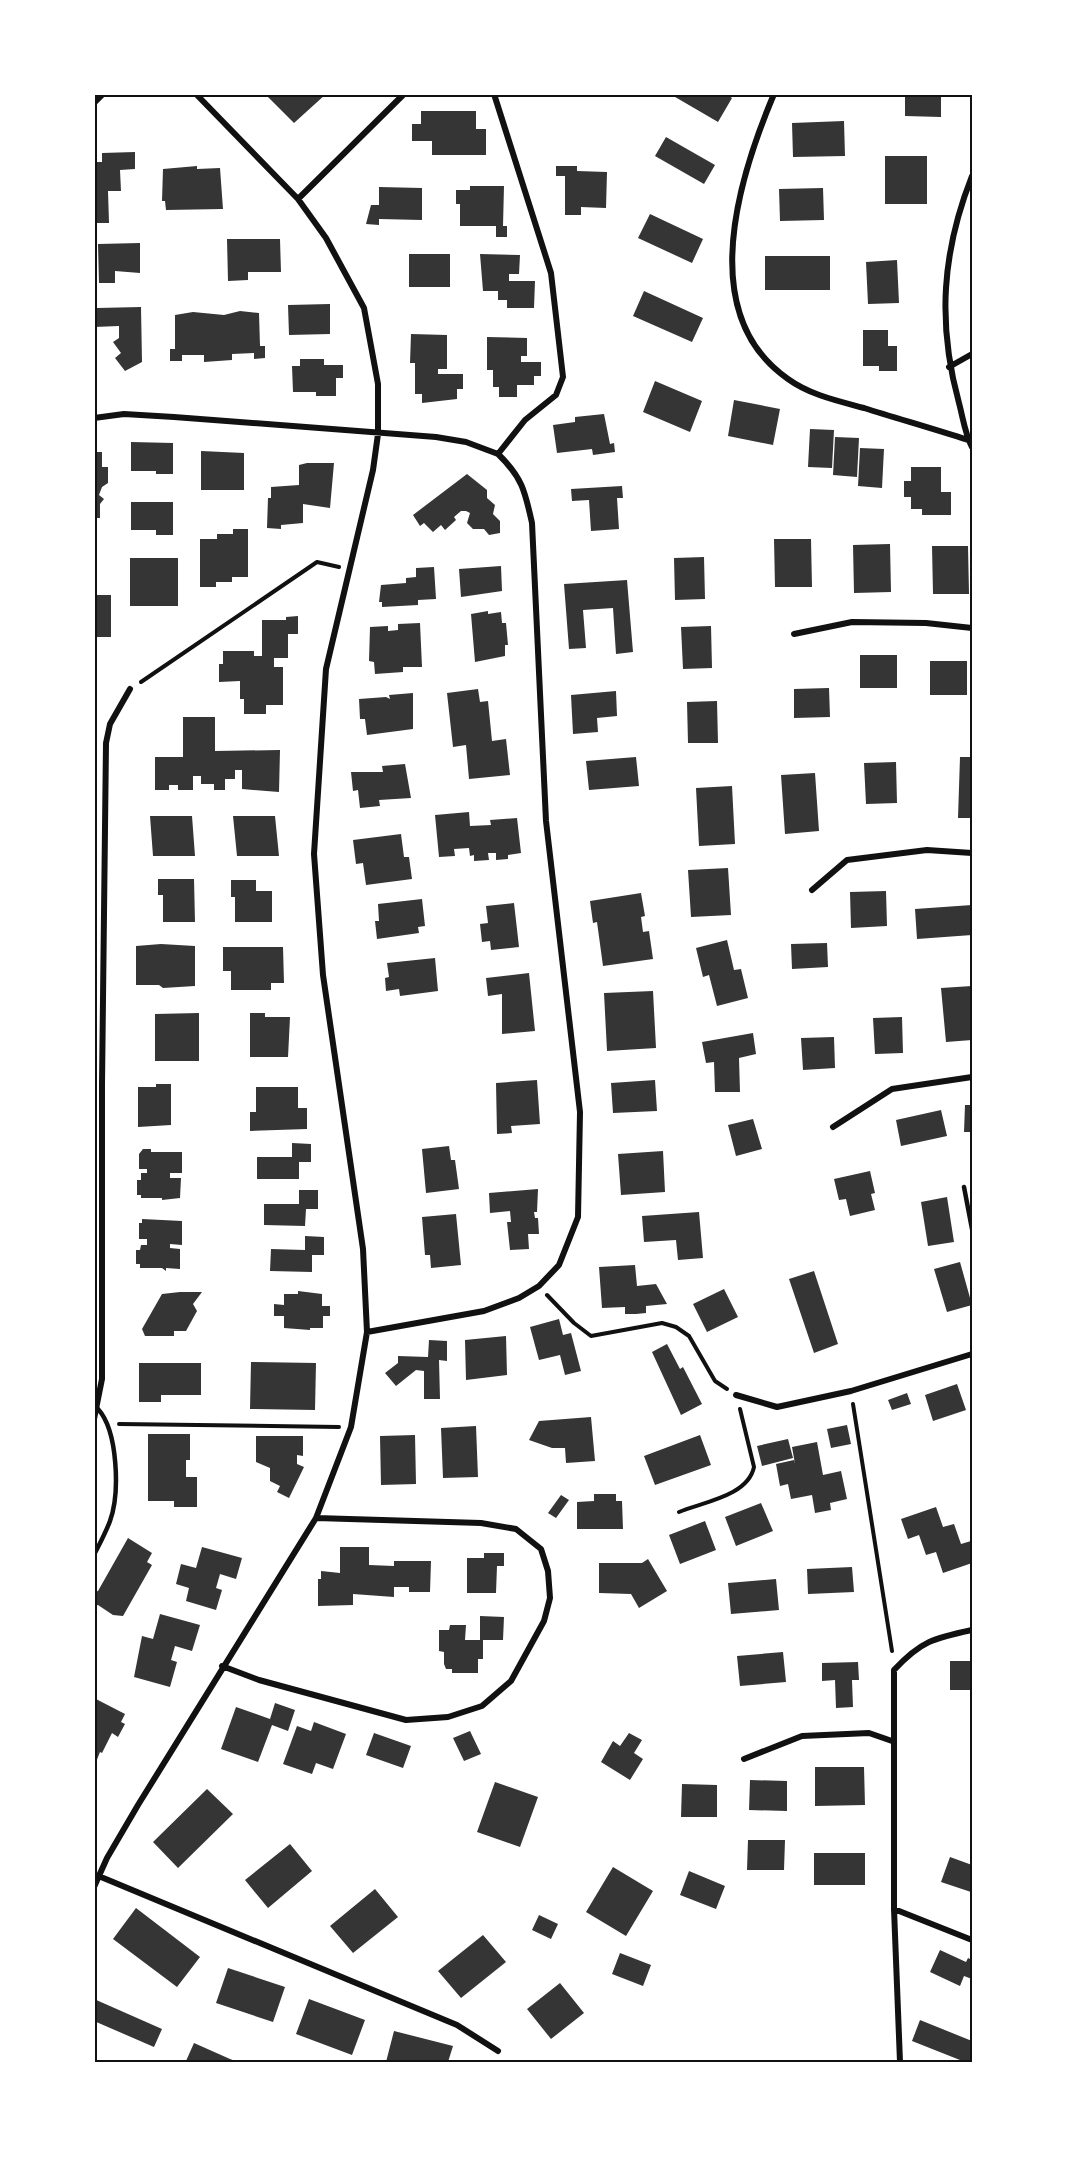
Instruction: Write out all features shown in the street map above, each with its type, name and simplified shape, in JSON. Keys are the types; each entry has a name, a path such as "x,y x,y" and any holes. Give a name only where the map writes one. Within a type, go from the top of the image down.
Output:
{"street":[{"path":"94,103 103,94"},
{"path":"94,1887 107,1858 138,1805 222,1666 316,1518 351,1427 367,1332 363,1249 323,975 314,854 326,669 373,470 378,434 378,384 364,308 326,238 298,199 196,94"},
{"path":"298,199 404,94"},
{"path":"494,94 551,273 563,377 556,394 525,420 498,454"},
{"path":"774,94 752,147 735,217 733,277 740,319 766,360 789,380 820,395 969,440"},
{"path":"972,176 956,216 945,275 949,367 972,447"},
{"path":"949,367 972,354"},
{"path":"94,418 124,414 174,417 466,442 498,454 513,469 524,485 532,523 546,821 580,1112 578,1217 558,1265 539,1286 519,1298 484,1311 367,1332"},
{"path":"794,633 852,622 926,623 972,628"},
{"path":"94,1419 98,1409 102,1379 98,1084 106,743 110,724 130,689"},
{"path":"812,891 847,860 927,850 972,853"},
{"path":"833,1126 891,1089 972,1077"},
{"path":"736,1395 777,1407 851,1391 972,1353"},
{"path":"222,1666 259,1680 406,1720 448,1718 482,1706 511,1681 544,1622 550,1598 548,1571 541,1549 516,1529 481,1523 316,1518"},
{"path":"900,2062 894,1909 892,1741 894,1670 914,1649 938,1637 972,1630"},
{"path":"744,1759 802,1736 869,1733 892,1741"},
{"path":"100,1877 457,2025 498,2051"},
{"path":"894,1909 972,1940"}],"lane":[{"path":"964,1187 972,1229"},
{"path":"94,1555 110,1520 115,1493 113,1444 109,1424 98,1409"}],"path":[{"path":"130,689 317,562 349,569"},
{"path":"539,1286 574,1323 591,1335 662,1323 676,1327 689,1335 715,1381 736,1395 754,1467 752,1476 740,1488 679,1512"},
{"path":"851,1391 890,1626 894,1670"},
{"path":"109,1424 351,1427"}],"building":[{"path":"269,94 326,94 294,123 267,96"},
{"path":"670,94 726,94 732,98 718,122"},
{"path":"905,94 941,94 941,117 905,116"},
{"path":"421,111 476,111 476,129 486,129 486,155 432,155 432,141 412,141 412,124 421,124"},
{"path":"844,121 845,156 793,157 792,123"},
{"path":"666,137 715,165 704,184 655,156"},
{"path":"135,152 135,169 120,170 121,191 108,191 109,223 94,223 94,162 102,162 102,153"},
{"path":"885,156 927,156 927,204 885,204"},
{"path":"197,166 197,169 220,168 223,209 166,210 165,201 162,201 163,169"},
{"path":"556,166 577,166 577,171 607,172 606,208 581,207 581,215 565,215 565,176 556,176"},
{"path":"470,186 504,186 503,226 507,226 507,237 496,237 496,226 460,226 460,204 456,204 456,190 470,190"},
{"path":"379,187 422,188 422,220 379,219 379,225 366,224 371,205 379,205"},
{"path":"823,188 824,220 780,221 779,189"},
{"path":"650,214 703,239 692,263 638,238"},
{"path":"227,239 280,239 281,272 248,272 248,280 228,281"},
{"path":"140,243 140,273 115,271 115,283 99,283 98,244"},
{"path":"409,254 450,254 450,287 409,287"},
{"path":"480,254 520,255 519,274 509,274 509,281 535,281 534,308 507,308 507,300 498,300 498,291 483,291"},
{"path":"765,256 830,256 830,290 765,290"},
{"path":"897,260 899,303 868,304 866,262"},
{"path":"644,291 703,318 692,342 633,316"},
{"path":"330,304 330,334 289,335 288,305"},
{"path":"141,307 142,362 125,371 115,358 121,353 113,342 119,338 119,326 94,327 94,317 97,317 97,308"},
{"path":"240,311 259,313 260,346 265,346 265,358 254,359 254,353 232,354 232,360 204,362 204,355 182,355 182,361 170,361 170,349 175,349 175,315 193,312 224,315"},
{"path":"863,330 888,330 888,346 897,346 897,371 879,371 879,366 863,366"},
{"path":"411,334 447,335 447,369 438,369 438,374 463,374 463,389 457,389 457,399 422,403 422,394 415,394 415,363 410,363"},
{"path":"487,337 527,338 527,356 521,356 521,362 541,362 541,376 534,376 534,385 517,385 517,397 499,397 499,387 493,387 493,370 487,370"},
{"path":"300,359 324,359 324,365 343,365 343,378 336,378 336,396 316,396 316,392 293,392 292,366 300,366"},
{"path":"655,381 702,401 690,432 643,412"},
{"path":"734,400 780,409 773,445 728,436"},
{"path":"604,414 610,444 614,443 615,452 593,455 592,449 557,453 553,425 575,422 575,417"},
{"path":"810,429 834,430 832,468 808,467"},
{"path":"835,437 859,438 857,477 833,475"},
{"path":"131,442 173,443 173,474 131,471"},
{"path":"860,448 884,449 882,488 858,486"},
{"path":"201,451 244,453 244,490 201,490"},
{"path":"94,452 102,452 102,467 108,467 108,483 102,487 99,495 104,499 100,504 100,518 94,518"},
{"path":"334,463 330,508 303,504 303,523 281,525 281,529 267,528 268,498 271,498 271,487 299,485 299,465"},
{"path":"911,467 941,467 941,492 951,492 951,515 922,515 922,509 911,509 911,497 904,497 904,481 911,481"},
{"path":"467,474 487,490 487,498 495,505 493,514 500,521 500,533 489,535 484,529 473,529 467,523 470,513 466,511 461,511 454,517 456,520 445,530 441,525 433,532 424,523 420,526 413,515"},
{"path":"622,486 623,498 617,498 619,529 591,531 589,500 572,501 571,489"},
{"path":"131,502 173,502 173,535 156,535 156,530 131,530"},
{"path":"233,529 248,529 248,577 232,577 232,582 216,582 216,587 200,587 200,539 217,539 217,534 233,534"},
{"path":"774,539 811,539 812,587 775,587"},
{"path":"890,544 891,592 854,593 853,545"},
{"path":"932,546 968,546 969,594 933,594"},
{"path":"704,557 705,599 675,600 674,558"},
{"path":"130,558 178,558 178,606 130,606"},
{"path":"501,566 502,591 461,597 459,569"},
{"path":"434,567 436,599 418,600 418,605 382,607 382,602 379,602 381,585 406,583 406,578 416,577 416,568"},
{"path":"627,580 633,652 616,654 613,608 583,610 586,648 569,649 564,584"},
{"path":"94,595 111,595 111,637 94,637"},
{"path":"488,611 488,614 501,612 502,623 506,623 508,645 505,645 505,656 475,662 471,614"},
{"path":"298,616 298,634 288,634 288,658 274,658 274,667 283,667 283,705 266,705 266,714 244,714 244,699 240,699 240,681 219,682 219,664 223,664 223,651 254,651 254,656 262,656 262,620 286,620 286,617"},
{"path":"420,623 422,667 403,667 403,672 375,674 374,662 369,661 370,627 388,626 388,631 398,630 398,624"},
{"path":"711,626 712,668 683,669 681,627"},
{"path":"860,655 897,655 897,688 860,688"},
{"path":"930,661 967,661 967,695 930,695"},
{"path":"829,688 830,717 794,718 794,689"},
{"path":"478,689 480,702 488,701 492,741 506,739 510,775 469,779 466,745 453,747 447,693"},
{"path":"616,691 617,716 597,718 598,732 573,734 571,695"},
{"path":"413,693 413,729 367,735 365,719 360,719 359,699 386,697 390,699 389,695"},
{"path":"717,701 718,743 688,743 687,702"},
{"path":"183,717 215,717 215,751 280,750 279,792 242,789 242,770 235,770 235,779 225,779 225,790 214,790 214,784 201,784 201,776 193,776 193,790 178,790 178,785 169,785 169,790 155,790 155,757 183,757"},
{"path":"636,757 639,786 589,790 586,761"},
{"path":"960,757 972,757 972,818 958,818"},
{"path":"896,762 897,803 866,804 864,763"},
{"path":"405,764 411,798 379,800 380,806 360,808 358,790 353,791 351,772 383,772 382,766"},
{"path":"815,773 819,831 785,834 781,775"},
{"path":"732,786 735,844 699,846 696,788"},
{"path":"469,812 470,826 491,825 490,820 517,818 521,853 508,855 508,859 496,860 496,853 488,853 489,860 474,861 474,855 470,856 469,848 454,849 455,856 439,857 435,815"},
{"path":"150,816 192,816 195,856 153,856"},
{"path":"233,816 275,816 279,856 237,856"},
{"path":"401,834 404,857 409,857 412,879 366,885 363,863 356,864 353,840"},
{"path":"728,868 731,915 691,917 688,870"},
{"path":"158,879 194,879 195,922 163,922 163,895 158,895"},
{"path":"231,880 256,880 256,891 272,891 272,922 235,922 235,897 231,897"},
{"path":"886,891 887,926 851,928 850,892"},
{"path":"641,893 645,916 641,917 643,932 649,931 653,959 603,966 597,922 593,923 590,901"},
{"path":"422,899 425,926 418,927 419,933 377,939 375,921 379,921 378,904"},
{"path":"514,903 519,947 491,950 490,941 482,942 480,924 488,923 486,906"},
{"path":"972,905 972,935 917,939 915,909"},
{"path":"727,940 734,970 741,969 748,998 717,1006 709,975 703,977 696,948"},
{"path":"827,943 828,967 792,969 791,944"},
{"path":"161,944 195,946 195,986 163,988 159,985 136,985 136,946"},
{"path":"223,947 283,947 284,983 271,983 271,990 231,990 231,971 223,971"},
{"path":"435,958 438,991 400,996 399,989 386,991 385,978 389,977 387,963"},
{"path":"529,973 535,1031 502,1034 502,994 488,996 486,978"},
{"path":"972,986 972,1040 946,1042 941,988"},
{"path":"653,991 656,1048 607,1051 604,993"},
{"path":"199,1013 199,1061 155,1061 155,1014"},
{"path":"250,1013 265,1013 265,1017 290,1017 288,1057 250,1057"},
{"path":"902,1017 903,1053 875,1054 873,1018"},
{"path":"753,1033 756,1054 739,1058 740,1092 715,1092 714,1062 706,1063 702,1042"},
{"path":"834,1037 835,1068 803,1070 801,1038"},
{"path":"537,1080 540,1124 511,1126 512,1133 497,1134 496,1083"},
{"path":"655,1080 657,1111 613,1113 611,1083"},
{"path":"156,1084 171,1084 171,1125 138,1127 138,1087 156,1087"},
{"path":"256,1087 298,1087 298,1108 307,1108 307,1129 250,1131 250,1112 256,1112"},
{"path":"965,1105 972,1105 972,1132 964,1132"},
{"path":"941,1110 947,1136 901,1146 896,1120"},
{"path":"753,1119 762,1149 736,1156 728,1125"},
{"path":"292,1143 311,1144 311,1162 299,1162 299,1179 257,1179 257,1157 292,1157"},
{"path":"449,1146 451,1160 455,1160 459,1189 426,1193 422,1149"},
{"path":"143,1149 151,1149 151,1152 182,1152 182,1173 170,1173 170,1178 181,1178 180,1198 162,1200 162,1198 141,1198 141,1195 137,1195 137,1180 141,1180 141,1173 147,1173 147,1169 139,1169 139,1154"},
{"path":"663,1151 665,1192 621,1195 618,1154"},
{"path":"870,1171 875,1193 871,1194 875,1210 850,1216 846,1199 839,1200 834,1179"},
{"path":"538,1189 537,1212 534,1212 535,1218 538,1218 539,1234 528,1234 529,1249 510,1250 507,1222 511,1222 510,1211 490,1213 489,1193"},
{"path":"299,1190 318,1190 318,1209 306,1209 305,1226 264,1225 264,1204 299,1204"},
{"path":"947,1197 954,1242 928,1246 921,1202"},
{"path":"699,1212 703,1258 678,1260 676,1240 644,1242 642,1216"},
{"path":"456,1214 461,1265 431,1268 430,1255 425,1255 422,1217"},
{"path":"142,1219 182,1221 182,1245 170,1244 170,1248 180,1249 180,1269 166,1268 166,1271 162,1268 140,1268 140,1264 136,1264 136,1250 140,1250 141,1245 147,1245 147,1239 139,1239 139,1223 142,1223"},
{"path":"305,1236 324,1237 324,1255 312,1255 312,1272 270,1271 271,1249 305,1250"},
{"path":"960,1262 972,1305 947,1312 934,1269"},
{"path":"635,1265 637,1286 656,1284 667,1304 646,1306 646,1313 636,1314 625,1314 625,1307 602,1308 599,1267"},
{"path":"814,1271 838,1344 814,1353 789,1279"},
{"path":"724,1289 738,1317 707,1332 693,1304"},
{"path":"298,1291 322,1294 322,1306 330,1306 330,1316 323,1316 323,1328 310,1328 310,1330 284,1328 284,1316 274,1316 274,1304 284,1305 284,1294 298,1294"},
{"path":"202,1292 193,1304 197,1311 186,1331 174,1331 174,1336 145,1336 142,1329 162,1294"},
{"path":"559,1319 563,1335 571,1333 581,1371 565,1375 560,1355 539,1360 530,1327"},
{"path":"506,1336 507,1375 466,1380 465,1340"},
{"path":"429,1340 447,1341 447,1361 439,1360 440,1399 424,1399 424,1371 416,1370 396,1386 385,1373 398,1363 398,1356 428,1357"},
{"path":"667,1344 680,1369 683,1367 702,1404 681,1415 652,1352"},
{"path":"251,1362 316,1363 315,1410 250,1409"},
{"path":"139,1363 201,1363 201,1395 161,1395 161,1402 139,1402"},
{"path":"957,1384 966,1410 933,1421 925,1395"},
{"path":"907,1393 911,1404 892,1410 888,1400"},
{"path":"591,1417 595,1461 566,1463 565,1448 552,1448 529,1440 539,1421"},
{"path":"847,1425 851,1444 831,1448 827,1429"},
{"path":"476,1426 478,1477 443,1478 441,1428"},
{"path":"148,1434 190,1434 190,1460 186,1460 186,1477 197,1477 197,1507 174,1507 174,1501 148,1501"},
{"path":"415,1435 416,1484 381,1485 380,1436"},
{"path":"700,1435 711,1465 655,1485 644,1456"},
{"path":"256,1436 303,1436 303,1456 297,1455 297,1464 304,1467 289,1498 277,1492 280,1486 270,1481 270,1468 256,1462"},
{"path":"788,1439 793,1458 762,1466 757,1446"},
{"path":"817,1442 823,1475 841,1471 847,1499 830,1503 831,1510 815,1513 812,1495 791,1499 788,1484 780,1486 776,1464 794,1460 795,1464 792,1447"},
{"path":"594,1494 616,1494 616,1501 622,1501 623,1529 577,1529 577,1502 594,1501"},
{"path":"561,1495 569,1500 556,1518 548,1513"},
{"path":"761,1503 773,1531 736,1546 725,1517"},
{"path":"936,1507 943,1527 954,1524 961,1544 971,1541 972,1563 943,1573 936,1552 926,1555 919,1535 908,1539 901,1519"},
{"path":"705,1521 716,1550 680,1564 669,1535"},
{"path":"128,1538 152,1553 147,1562 152,1565 123,1616 113,1615 98,1605 94,1606 94,1592 98,1591"},
{"path":"202,1547 242,1558 236,1579 220,1574 216,1588 222,1590 216,1610 186,1601 189,1588 176,1584 181,1564 196,1568"},
{"path":"340,1547 369,1547 369,1565 394,1566 394,1561 431,1561 430,1592 409,1592 409,1587 394,1587 394,1597 353,1594 353,1605 318,1606 318,1579 321,1579 321,1571 340,1573"},
{"path":"484,1553 504,1553 504,1566 497,1566 496,1593 467,1593 467,1558 484,1558"},
{"path":"648,1559 667,1591 639,1608 631,1594 599,1593 599,1563 642,1563"},
{"path":"852,1567 854,1592 808,1594 807,1569"},
{"path":"776,1579 779,1610 731,1614 728,1583"},
{"path":"160,1614 200,1625 192,1651 175,1646 171,1660 177,1662 170,1687 134,1677 142,1636 153,1639"},
{"path":"480,1616 504,1617 503,1640 483,1640 483,1659 478,1659 478,1673 452,1673 452,1669 446,1669 444,1664 444,1652 439,1651 439,1630 449,1630 450,1625 466,1625 465,1640 480,1640"},
{"path":"783,1652 786,1682 740,1686 737,1656"},
{"path":"950,1661 972,1661 972,1690 950,1690"},
{"path":"858,1662 859,1680 852,1680 853,1707 836,1708 835,1680 822,1681 822,1663"},
{"path":"94,1698 125,1714 121,1722 125,1724 118,1737 112,1733 94,1767"},
{"path":"275,1703 295,1710 288,1731 272,1725 258,1762 221,1749 236,1707 270,1719"},
{"path":"314,1722 346,1734 333,1769 316,1763 312,1774 283,1764 297,1726 311,1731"},
{"path":"470,1731 481,1754 464,1761 453,1738"},
{"path":"374,1733 411,1746 403,1768 366,1755"},
{"path":"629,1733 642,1740 634,1753 643,1759 630,1780 601,1762 613,1741 620,1746"},
{"path":"815,1767 864,1767 865,1805 815,1806"},
{"path":"750,1780 787,1781 787,1811 749,1810"},
{"path":"495,1782 538,1797 520,1847 477,1832"},
{"path":"682,1784 717,1785 717,1817 681,1817"},
{"path":"207,1789 233,1814 178,1868 153,1842"},
{"path":"748,1840 785,1840 784,1870 747,1870"},
{"path":"290,1844 312,1871 268,1908 245,1880"},
{"path":"814,1853 865,1853 865,1885 814,1885"},
{"path":"950,1857 972,1865 971,1892 941,1882"},
{"path":"613,1867 653,1891 626,1936 586,1912"},
{"path":"689,1871 725,1886 716,1909 680,1895"},
{"path":"375,1889 398,1917 353,1953 330,1926"},
{"path":"136,1908 200,1957 177,1987 113,1939"},
{"path":"539,1915 558,1924 551,1939 532,1930"},
{"path":"483,1935 506,1962 461,1998 438,1971"},
{"path":"940,1950 966,1962 968,1958 972,1960 972,1979 964,1976 960,1986 930,1972"},
{"path":"620,1953 651,1965 643,1986 612,1974"},
{"path":"228,1968 285,1987 273,2022 216,2003"},
{"path":"560,1983 584,2013 551,2039 527,2009"},
{"path":"94,1999 162,2029 154,2047 94,2021"},
{"path":"309,1999 365,2020 352,2055 296,2034"},
{"path":"920,2020 972,2041 972,2062 965,2062 912,2041"},
{"path":"394,2031 453,2046 448,2062 386,2062"},
{"path":"194,2043 238,2062 188,2062 186,2061"}]}
